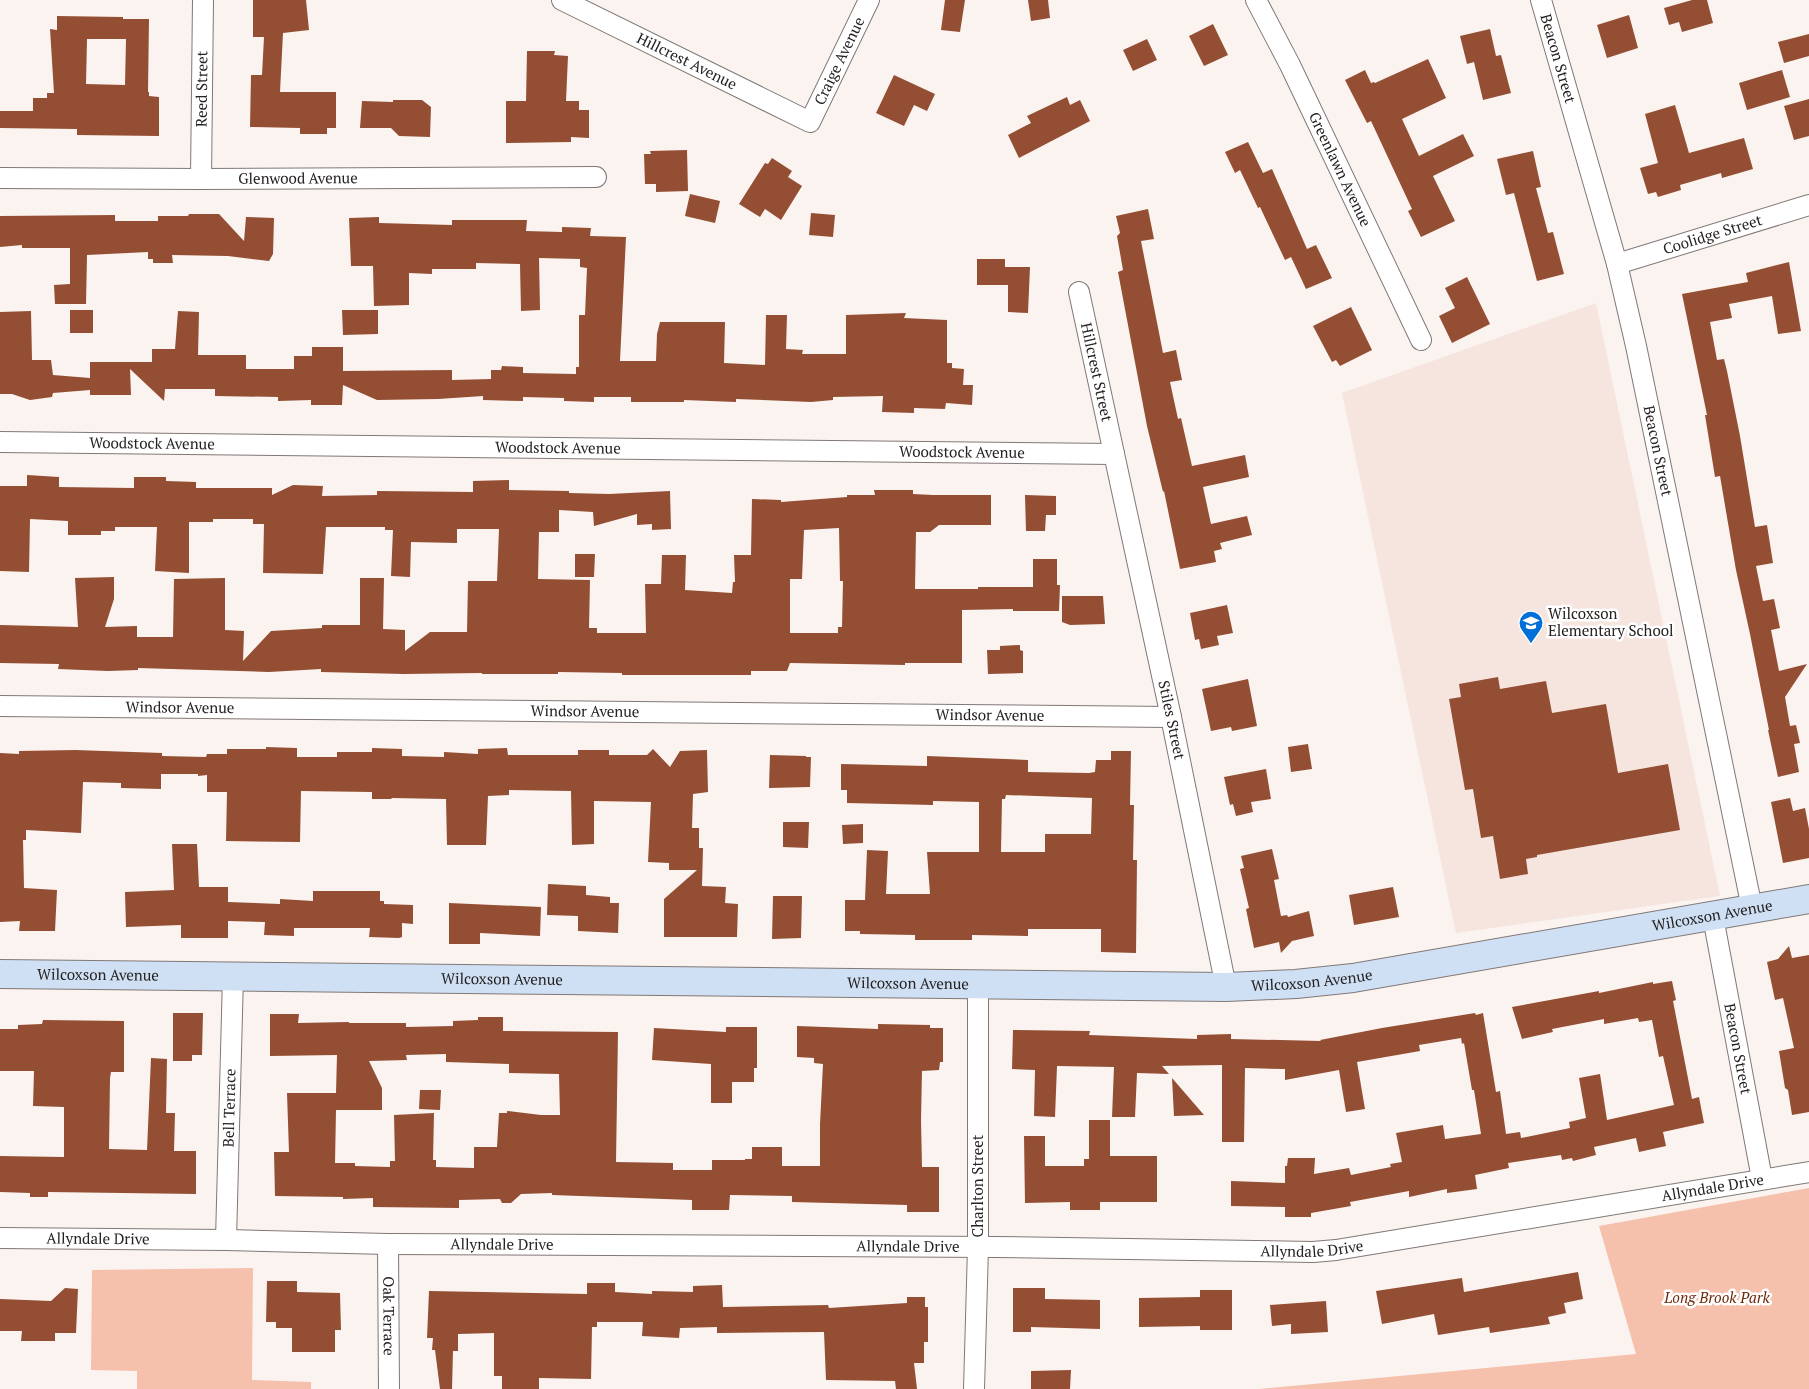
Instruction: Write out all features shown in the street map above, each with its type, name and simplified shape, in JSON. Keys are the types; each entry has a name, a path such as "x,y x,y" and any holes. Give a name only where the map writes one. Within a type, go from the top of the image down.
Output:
{"street":[{"name":"Reed Street","path":"201,179 203,0"},
{"name":"Hillcrest Avenue","path":"562,0 810,122"},
{"name":"Craige Avenue","path":"810,122 869,0"},
{"name":"Greenlawn Avenue","path":"1256,0 1290,65 1421,340"},
{"name":"Beacon Street","path":"1541,0 1617,264 1636,346 1752,908"},
{"name":"Glenwood Avenue","path":"0,178 596,177"},
{"name":"Coolidge Street","path":"1617,264 1809,206"},
{"name":"Hillcrest Street","path":"1079,292 1114,454"},
{"name":"Woodstock Avenue","path":"0,442 1114,454"},
{"name":"Stiles Street","path":"1114,454 1171,717 1226,987"},
{"name":"Windsor Avenue","path":"0,706 1171,717"},
{"name":"Wilcoxson Avenue","path":"0,974 1226,987 1296,984 1353,978 1809,899"},
{"name":"Beacon Street","path":"1713,917 1762,1179"},
{"name":"Bell Terrace","path":"226,1240 233,976"},
{"name":"Charlton Street","path":"974,1389 978,1247 978,984"},
{"name":"Allyndale Drive","path":"0,1238 388,1244 978,1247 1313,1252 1336,1250 1809,1172"},
{"name":"Oak Terrace","path":"388,1244 390,1389"}],"shaded area":[{"name":"Wilcoxson Elementary School","path":"1596,303 1720,896 1456,933 1342,393"}],"green space":[{"name":"Long Brook Park","path":"1809,1188 1809,1389 1259,1389 1636,1354 1599,1226"},
{"path":"253,1268 252,1380 311,1382 311,1389 137,1389 137,1371 91,1370 92,1270"}],"building":[{"path":"253,0 306,0 309,30 283,33 280,92 336,92 336,128 327,128 327,134 300,134 300,128 250,127 251,75 262,75 264,37 253,37"},
{"path":"945,0 965,0 960,32 941,30"},
{"path":"1028,0 1048,0 1050,18 1031,21"},
{"path":"1692,0 1707,0 1713,23 1682,32 1679,22 1669,25 1664,8"},
{"path":"1629,15 1638,48 1607,58 1597,25"},
{"path":"57,16 149,19 148,92 149,96 159,97 159,136 77,135 77,129 0,128 0,111 33,111 33,98 47,98 47,93 54,93 50,29 57,30","holes":["87,39 126,39 125,85 86,84"]},
{"path":"1213,24 1228,55 1204,66 1189,36"},
{"path":"1490,29 1496,56 1501,55 1511,93 1483,100 1474,62 1467,64 1460,36"},
{"path":"1809,34 1809,56 1784,63 1778,42"},
{"path":"1147,39 1157,60 1133,71 1123,50"},
{"path":"527,51 555,51 554,55 568,56 566,101 579,101 579,110 589,110 589,138 571,137 571,142 506,143 506,101 526,101"},
{"path":"1428,59 1446,98 1402,119 1419,156 1463,134 1474,156 1433,176 1455,221 1421,237 1408,211 1412,209 1371,121 1367,123 1345,80 1365,70 1371,83 1375,83"},
{"path":"1782,70 1790,97 1747,110 1739,83"},
{"path":"894,75 935,94 927,111 914,105 904,126 876,113"},
{"path":"1067,97 1070,105 1080,100 1090,121 1019,158 1008,135 1031,123 1027,116"},
{"path":"1809,99 1809,136 1794,140 1784,106"},
{"path":"393,100 422,100 431,107 430,137 399,136 391,128 360,128 362,101 393,102"},
{"path":"1675,105 1689,153 1744,138 1753,169 1722,178 1721,173 1680,185 1681,190 1658,197 1656,192 1648,194 1640,168 1658,163 1645,114"},
{"path":"1248,142 1263,173 1272,169 1307,249 1316,245 1332,278 1306,289 1291,257 1285,260 1240,170 1235,173 1225,152"},
{"path":"687,150 688,191 656,192 656,184 645,184 644,154 651,154 650,151"},
{"path":"1533,151 1541,187 1536,188 1548,233 1553,232 1564,274 1537,281 1514,193 1506,195 1497,159"},
{"path":"772,158 792,171 788,177 802,186 781,220 765,209 760,217 739,204 765,163 768,164"},
{"path":"690,194 720,201 715,223 685,216"},
{"path":"1148,209 1154,239 1141,241 1163,353 1176,350 1182,380 1170,382 1178,419 1181,418 1192,466 1245,455 1249,477 1203,487 1211,524 1247,516 1252,535 1220,543 1222,549 1214,551 1216,562 1180,569 1164,491 1147,426 1118,272 1123,270 1117,236 1120,233 1116,216"},
{"path":"811,213 835,215 833,237 809,235"},
{"path":"189,214 219,214 244,241 246,217 274,218 273,254 269,261 228,256 172,255 173,263 153,263 153,259 148,259 148,252 87,255 86,304 55,304 54,285 70,284 70,248 22,248 22,245 0,247 0,216 115,215 115,221 158,221 158,216 188,216"},
{"path":"379,217 379,223 452,225 452,220 527,220 526,231 562,232 562,227 591,228 590,236 626,237 620,361 656,361 657,334 660,322 725,322 724,363 765,365 766,315 787,315 786,349 803,350 802,354 846,354 846,315 906,313 904,318 947,320 947,363 952,363 952,368 964,369 963,385 973,385 972,405 946,403 945,409 914,408 914,413 882,412 883,396 833,397 833,400 811,402 736,399 736,402 684,400 684,402 631,402 631,397 594,397 594,402 564,401 564,398 523,397 523,401 483,400 483,396 377,400 343,385 342,405 311,405 311,400 278,401 278,397 215,396 215,389 165,389 164,401 130,369 131,395 90,395 90,390 53,393 52,397 30,400 12,394 0,394 0,312 31,311 32,360 51,360 53,375 90,378 90,362 152,362 152,349 175,349 178,311 199,312 198,355 246,355 246,369 294,369 294,356 312,356 312,347 343,347 343,371 452,370 452,380 491,379 491,370 501,370 502,366 523,367 523,373 576,374 576,367 579,367 579,315 585,315 587,268 580,267 580,259 539,258 540,310 521,311 520,264 476,263 476,269 432,269 432,274 409,273 409,305 374,306 373,266 351,266 349,218"},
{"path":"977,259 1005,259 1005,267 1030,267 1028,313 1008,312 1008,285 977,285"},
{"path":"1789,262 1801,331 1778,334 1772,296 1729,304 1732,318 1710,322 1717,360 1724,359 1727,371 1755,527 1767,525 1773,563 1756,566 1763,601 1774,599 1780,628 1771,630 1779,671 1807,664 1785,697 1790,726 1796,725 1800,743 1794,744 1799,772 1778,777 1736,570 1720,476 1715,477 1705,415 1707,415 1682,294 1748,282 1746,273"},
{"path":"1467,277 1490,324 1452,343 1439,316 1455,308 1445,288"},
{"path":"1351,307 1372,350 1340,366 1336,360 1332,362 1313,326"},
{"path":"70,310 93,310 93,333 70,333"},
{"path":"342,310 378,310 378,334 343,335"},
{"path":"27,475 59,477 59,487 134,488 134,477 166,477 166,481 196,482 196,488 272,488 272,495 293,485 323,486 322,496 377,495 377,491 473,492 473,481 509,480 509,490 609,494 670,491 671,529 652,530 652,524 637,525 637,514 594,526 593,512 559,510 559,532 539,532 538,579 590,580 589,628 597,628 597,633 646,633 645,584 661,584 662,555 686,555 685,590 732,593 733,582 735,582 734,555 751,555 752,499 781,500 781,502 847,497 847,495 875,495 874,490 913,490 913,494 933,495 991,495 991,525 939,525 930,532 916,532 915,589 1033,587 1033,559 1057,559 1057,585 1060,585 1059,611 1013,611 1013,609 962,610 962,663 905,663 905,665 790,663 787,671 751,671 751,675 622,675 622,673 558,672 558,674 404,674 321,672 321,669 269,672 138,668 138,670 108,671 58,669 59,664 0,663 0,625 78,627 75,578 114,577 114,599 105,627 137,626 137,637 173,637 174,579 225,578 225,630 244,631 243,661 271,631 322,628 322,625 360,625 360,578 384,578 383,629 405,630 405,651 430,632 467,632 468,581 497,581 499,529 457,529 457,543 411,542 410,577 391,576 393,530 385,530 385,527 326,527 323,574 263,573 264,524 253,524 253,519 213,519 213,522 189,522 189,573 155,571 157,527 115,527 115,531 101,531 101,535 68,535 68,521 30,519 29,572 0,571 0,486 27,486","holes":["839,528 840,581 843,581 842,627 838,627 838,633 790,633 790,579 802,579 804,530"]},
{"path":"1025,495 1056,496 1056,515 1046,515 1045,531 1026,531"},
{"path":"575,554 595,554 594,577 575,577"},
{"path":"1062,596 1103,596 1105,624 1070,625 1062,622"},
{"path":"1227,605 1233,633 1217,636 1219,645 1201,649 1199,639 1195,640 1190,613"},
{"path":"1020,645 1020,650 1023,651 1023,673 988,674 987,650 1000,650 1000,646"},
{"path":"1498,677 1500,689 1546,681 1552,713 1606,704 1618,773 1668,764 1680,830 1537,855 1537,857 1526,859 1528,874 1500,879 1493,836 1481,838 1473,789 1465,790 1449,699 1461,697 1459,684"},
{"path":"1248,679 1257,726 1232,731 1231,727 1211,731 1202,689"},
{"path":"1308,744 1312,769 1291,772 1288,747"},
{"path":"266,747 297,748 297,757 337,757 337,752 372,752 372,748 402,749 402,756 444,757 444,752 478,754 478,749 507,748 508,755 578,755 578,750 609,750 609,755 647,755 653,749 670,767 680,751 707,750 708,792 693,794 692,828 699,828 699,848 703,848 702,886 726,887 725,903 738,904 737,937 664,937 664,899 697,870 669,870 669,863 648,862 651,802 594,801 594,844 572,845 571,791 509,790 509,795 488,796 486,845 447,845 446,799 372,799 372,792 301,791 300,842 226,841 227,792 207,792 207,775 198,776 198,774 161,774 161,789 121,788 121,783 83,782 81,833 26,830 26,840 23,840 24,888 57,890 55,931 19,931 20,921 0,922 0,753 19,754 19,751 75,750 162,753 162,756 206,757 207,754 227,754 227,749 266,749"},
{"path":"1111,751 1131,751 1130,805 1134,805 1133,860 1137,860 1136,953 1101,952 1101,929 1028,929 1028,936 972,935 972,940 915,940 915,935 860,934 860,931 845,931 845,900 865,900 867,850 888,851 886,894 930,894 927,852 979,852 979,802 933,801 933,805 847,803 847,790 841,790 841,764 927,766 927,756 1028,760 1028,772 1089,773 1095,772 1096,760 1111,760","holes":["1006,795 1092,798 1091,834 1045,834 1045,852 1001,852 1002,799 1005,799"]},
{"path":"770,755 811,757 810,787 769,788"},
{"path":"1266,769 1271,799 1251,802 1253,812 1236,816 1233,804 1230,805 1224,777"},
{"path":"1790,798 1793,811 1805,808 1809,829 1809,858 1783,863 1771,802"},
{"path":"783,822 809,822 808,848 783,847"},
{"path":"863,824 863,843 843,844 842,825"},
{"path":"172,844 197,844 199,887 228,887 228,902 280,904 280,899 313,901 313,891 380,891 380,901 384,901 384,904 413,905 413,924 402,923 402,937 399,938 369,937 370,928 294,928 294,936 264,935 265,922 228,921 228,938 181,938 181,925 126,927 125,892 174,890"},
{"path":"1272,849 1279,879 1274,880 1281,916 1287,915 1288,917 1309,911 1314,936 1292,941 1281,953 1279,942 1254,948 1246,909 1249,908 1240,869 1244,868 1241,856"},
{"path":"548,884 586,886 586,895 610,897 610,903 619,903 618,933 578,931 578,916 547,915"},
{"path":"1393,887 1399,917 1354,925 1349,895"},
{"path":"773,896 802,896 801,938 772,939"},
{"path":"449,903 541,907 540,936 480,933 480,944 449,944"},
{"path":"1789,946 1792,958 1809,955 1809,1112 1792,1115 1779,1051 1794,1048 1783,998 1775,1000 1767,962 1778,959"},
{"path":"1672,981 1676,1000 1673,1001 1692,1099 1699,1097 1704,1123 1663,1132 1666,1146 1639,1152 1636,1138 1594,1147 1596,1155 1573,1161 1572,1158 1562,1160 1561,1155 1508,1163 1509,1168 1475,1175 1477,1189 1447,1193 1447,1189 1409,1197 1409,1191 1350,1202 1351,1206 1311,1213 1311,1217 1285,1217 1285,1207 1231,1206 1231,1181 1285,1183 1285,1166 1287,1166 1288,1158 1315,1158 1314,1174 1349,1168 1351,1175 1391,1167 1390,1164 1402,1162 1396,1133 1443,1125 1445,1139 1481,1134 1474,1090 1472,1090 1464,1043 1462,1044 1461,1038 1419,1045 1420,1051 1357,1062 1365,1109 1346,1112 1339,1070 1285,1080 1285,1069 1245,1068 1244,1142 1222,1142 1222,1065 1162,1066 1169,1074 1137,1073 1135,1117 1112,1117 1114,1067 1057,1066 1055,1117 1034,1116 1035,1070 1012,1069 1013,1030 1090,1031 1089,1035 1197,1039 1197,1035 1231,1034 1231,1039 1321,1041 1382,1028 1483,1013 1496,1092 1500,1091 1506,1134 1520,1132 1521,1138 1570,1128 1569,1122 1586,1118 1579,1078 1600,1074 1607,1120 1674,1105 1663,1056 1659,1057 1652,1020 1639,1022 1638,1018 1604,1024 1604,1019 1552,1029 1553,1032 1522,1039 1512,1007 1653,982 1653,984"},
{"path":"173,1013 203,1013 202,1055 192,1055 192,1061 173,1061"},
{"path":"270,1014 299,1014 298,1023 406,1023 406,1027 453,1026 453,1021 478,1020 478,1017 503,1017 503,1031 618,1032 616,1162 673,1163 673,1170 712,1170 712,1160 752,1159 752,1147 782,1147 782,1166 820,1166 823,1064 814,1063 814,1058 797,1057 797,1026 878,1029 878,1024 930,1025 930,1028 943,1028 943,1062 940,1062 939,1070 922,1071 922,1167 939,1167 939,1212 907,1212 907,1205 792,1202 792,1196 730,1195 729,1210 692,1210 692,1200 552,1195 552,1193 521,1194 511,1203 502,1203 500,1199 459,1200 459,1208 373,1207 373,1198 343,1199 343,1197 275,1196 274,1152 289,1152 287,1093 336,1093 337,1055 270,1056","holes":["446,1054 446,1062 509,1064 509,1073 559,1074 560,1115 507,1111 507,1113 499,1113 497,1147 474,1147 474,1168 436,1167 436,1160 433,1160 434,1113 394,1115 395,1161 390,1161 390,1167 355,1166 355,1163 335,1163 336,1110 382,1110 382,1088 369,1061 407,1060 406,1055"]},
{"path":"43,1020 124,1021 124,1072 111,1072 110,1078 109,1149 147,1150 151,1058 167,1059 166,1113 175,1113 174,1151 196,1151 196,1194 48,1192 48,1197 30,1197 30,1193 0,1192 0,1156 64,1157 64,1107 33,1106 34,1071 0,1071 0,1029 18,1029 18,1025 42,1024"},
{"path":"726,1027 757,1027 757,1068 754,1068 754,1082 732,1082 732,1103 711,1103 711,1064 652,1060 654,1028 726,1032"},
{"path":"1172,1078 1204,1115 1174,1116"},
{"path":"420,1090 441,1090 440,1110 419,1109"},
{"path":"1089,1120 1110,1120 1110,1156 1157,1156 1157,1202 1100,1202 1100,1210 1070,1210 1070,1202 1025,1203 1024,1136 1045,1136 1045,1166 1084,1166 1084,1159 1089,1159"},
{"path":"1578,1272 1583,1299 1564,1303 1566,1313 1548,1317 1550,1324 1490,1333 1489,1327 1438,1335 1434,1314 1382,1324 1376,1291 1462,1278 1464,1292"},
{"path":"267,1281 297,1281 297,1292 340,1293 341,1330 335,1330 335,1352 292,1352 292,1328 276,1328 276,1322 266,1322"},
{"path":"587,1283 615,1283 615,1292 652,1294 652,1291 693,1292 693,1286 722,1285 723,1307 828,1305 829,1308 907,1303 907,1297 925,1297 925,1307 928,1307 928,1342 924,1342 924,1363 914,1363 917,1389 896,1389 895,1381 826,1380 824,1332 717,1333 717,1327 680,1328 679,1338 642,1336 643,1322 597,1322 597,1327 592,1327 591,1379 539,1378 539,1389 502,1389 502,1376 494,1376 494,1333 458,1334 458,1351 453,1351 452,1389 440,1389 435,1350 432,1350 433,1338 427,1338 429,1291 587,1294"},
{"path":"65,1288 78,1289 76,1333 55,1333 55,1341 21,1341 22,1331 0,1331 0,1299 51,1301"},
{"path":"1013,1288 1045,1288 1045,1299 1100,1300 1100,1329 1031,1327 1031,1332 1013,1332"},
{"path":"1200,1290 1232,1290 1232,1330 1200,1330 1200,1326 1139,1327 1139,1298 1200,1297"},
{"path":"1326,1301 1328,1332 1291,1334 1291,1324 1272,1326 1270,1305"},
{"path":"1071,1370 1070,1389 1031,1389 1031,1371"}],"place":[{"name":"Wilcoxson Elementary School","path":"1531,644"}]}
